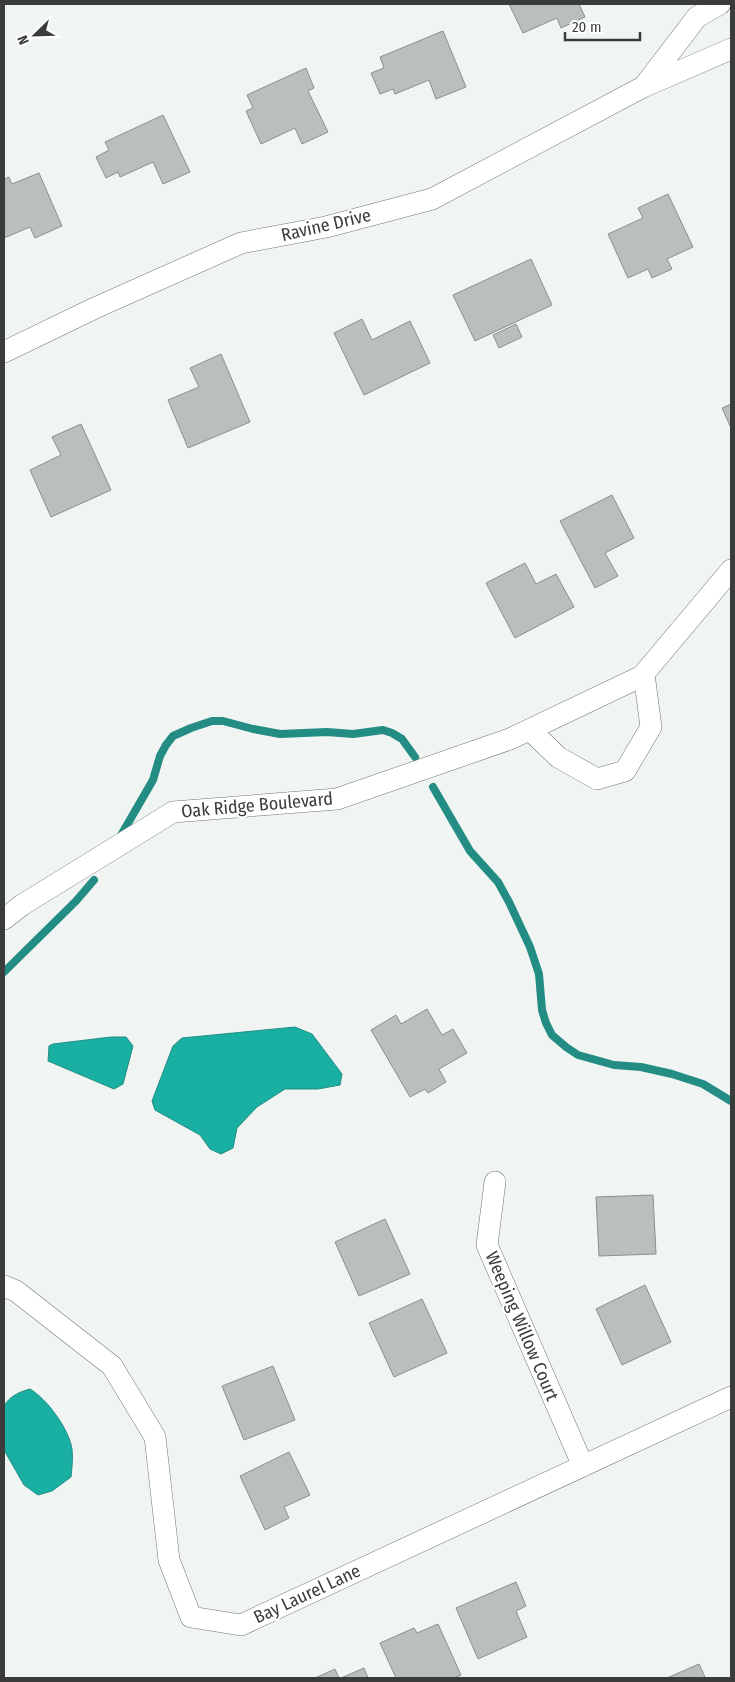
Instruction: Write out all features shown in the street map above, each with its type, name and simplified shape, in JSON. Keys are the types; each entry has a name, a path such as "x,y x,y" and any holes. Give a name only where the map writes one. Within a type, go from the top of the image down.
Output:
{"street":[{"name":"Ravine Drive","path":"643,87 697,17 720,4"},
{"name":"Ravine Drive","path":"4,352 95,308 241,244 326,227 432,199 643,87 731,49"},
{"name":"Oak Ridge Boulevard","path":"4,919 22,905 173,812 336,799 510,739 530,730 644,674 731,570"},
{"path":"530,730 558,757 597,779 625,772 651,727 644,674"},
{"name":"Weeping Willow Court","path":"495,1182 487,1245 583,1466"},
{"name":"Bay Laurel Lane","path":"4,1286 16,1291 112,1366 155,1437 168,1560 191,1618 241,1625 731,1397"}],"water":[{"path":"295,1027 312,1034 342,1074 340,1085 318,1089 285,1089 257,1107 237,1128 233,1148 221,1154 210,1149 200,1135 155,1110 152,1101 173,1046 182,1038"},
{"path":"126,1037 133,1046 123,1084 114,1089 48,1061 49,1046 53,1044"},
{"path":"30,1389 56,1415 67,1433 72,1449 71,1477 52,1491 38,1495 24,1485 4,1450 4,1406 15,1395"}],"building":[{"path":"509,4 579,4 585,17 561,28 557,18 523,33"},
{"path":"443,31 466,87 436,99 429,80 395,94 393,89 380,94 371,73 384,68 380,57"},
{"path":"306,68 314,88 308,91 328,132 302,144 295,128 261,144 246,111 253,108 247,95"},
{"path":"163,115 190,172 163,184 153,162 120,177 118,172 106,178 96,157 109,150 105,142"},
{"path":"39,173 62,226 35,238 30,227 4,238 4,179 9,177 12,184"},
{"path":"668,194 693,247 667,259 672,269 652,278 648,269 628,278 608,234 643,218 638,208"},
{"path":"531,259 552,305 475,341 453,295"},
{"path":"362,319 372,340 410,321 430,363 364,395 334,333"},
{"path":"516,324 522,337 499,348 493,335"},
{"path":"221,354 250,422 188,448 168,400 199,387 190,368"},
{"path":"731,404 731,428 722,408"},
{"path":"81,424 111,490 51,517 30,470 61,455 52,437"},
{"path":"612,495 634,538 605,553 618,576 595,588 560,521"},
{"path":"525,563 536,584 556,574 574,607 515,638 486,583"},
{"path":"427,1009 442,1035 453,1029 467,1053 439,1069 446,1082 428,1093 425,1089 410,1097 371,1030 396,1015 401,1024"},
{"path":"653,1195 656,1254 599,1256 596,1197"},
{"path":"385,1219 410,1274 359,1296 335,1242"},
{"path":"645,1285 671,1342 622,1365 596,1309"},
{"path":"422,1299 447,1353 394,1377 369,1323"},
{"path":"273,1366 295,1420 244,1440 222,1386"},
{"path":"289,1452 310,1495 284,1507 289,1518 265,1530 240,1476"},
{"path":"516,1582 526,1606 516,1611 527,1637 478,1659 456,1608"},
{"path":"438,1624 461,1675 453,1678 396,1678 380,1643 414,1628 417,1633"},
{"path":"699,1664 705,1677 703,1678 667,1678"},
{"path":"364,1668 368,1678 341,1678"},
{"path":"335,1669 339,1678 315,1678"}],"waterway":[{"path":"120,837 153,780 160,756 173,736 212,721 223,721 280,734 327,732 353,734 383,730 402,739 415,757"},
{"path":"433,787 470,851 498,882 509,902 530,947 539,974 542,1010 552,1035 578,1055 614,1065 641,1067 672,1074 703,1084 731,1101"},
{"path":"4,972 76,901 94,880"}]}
